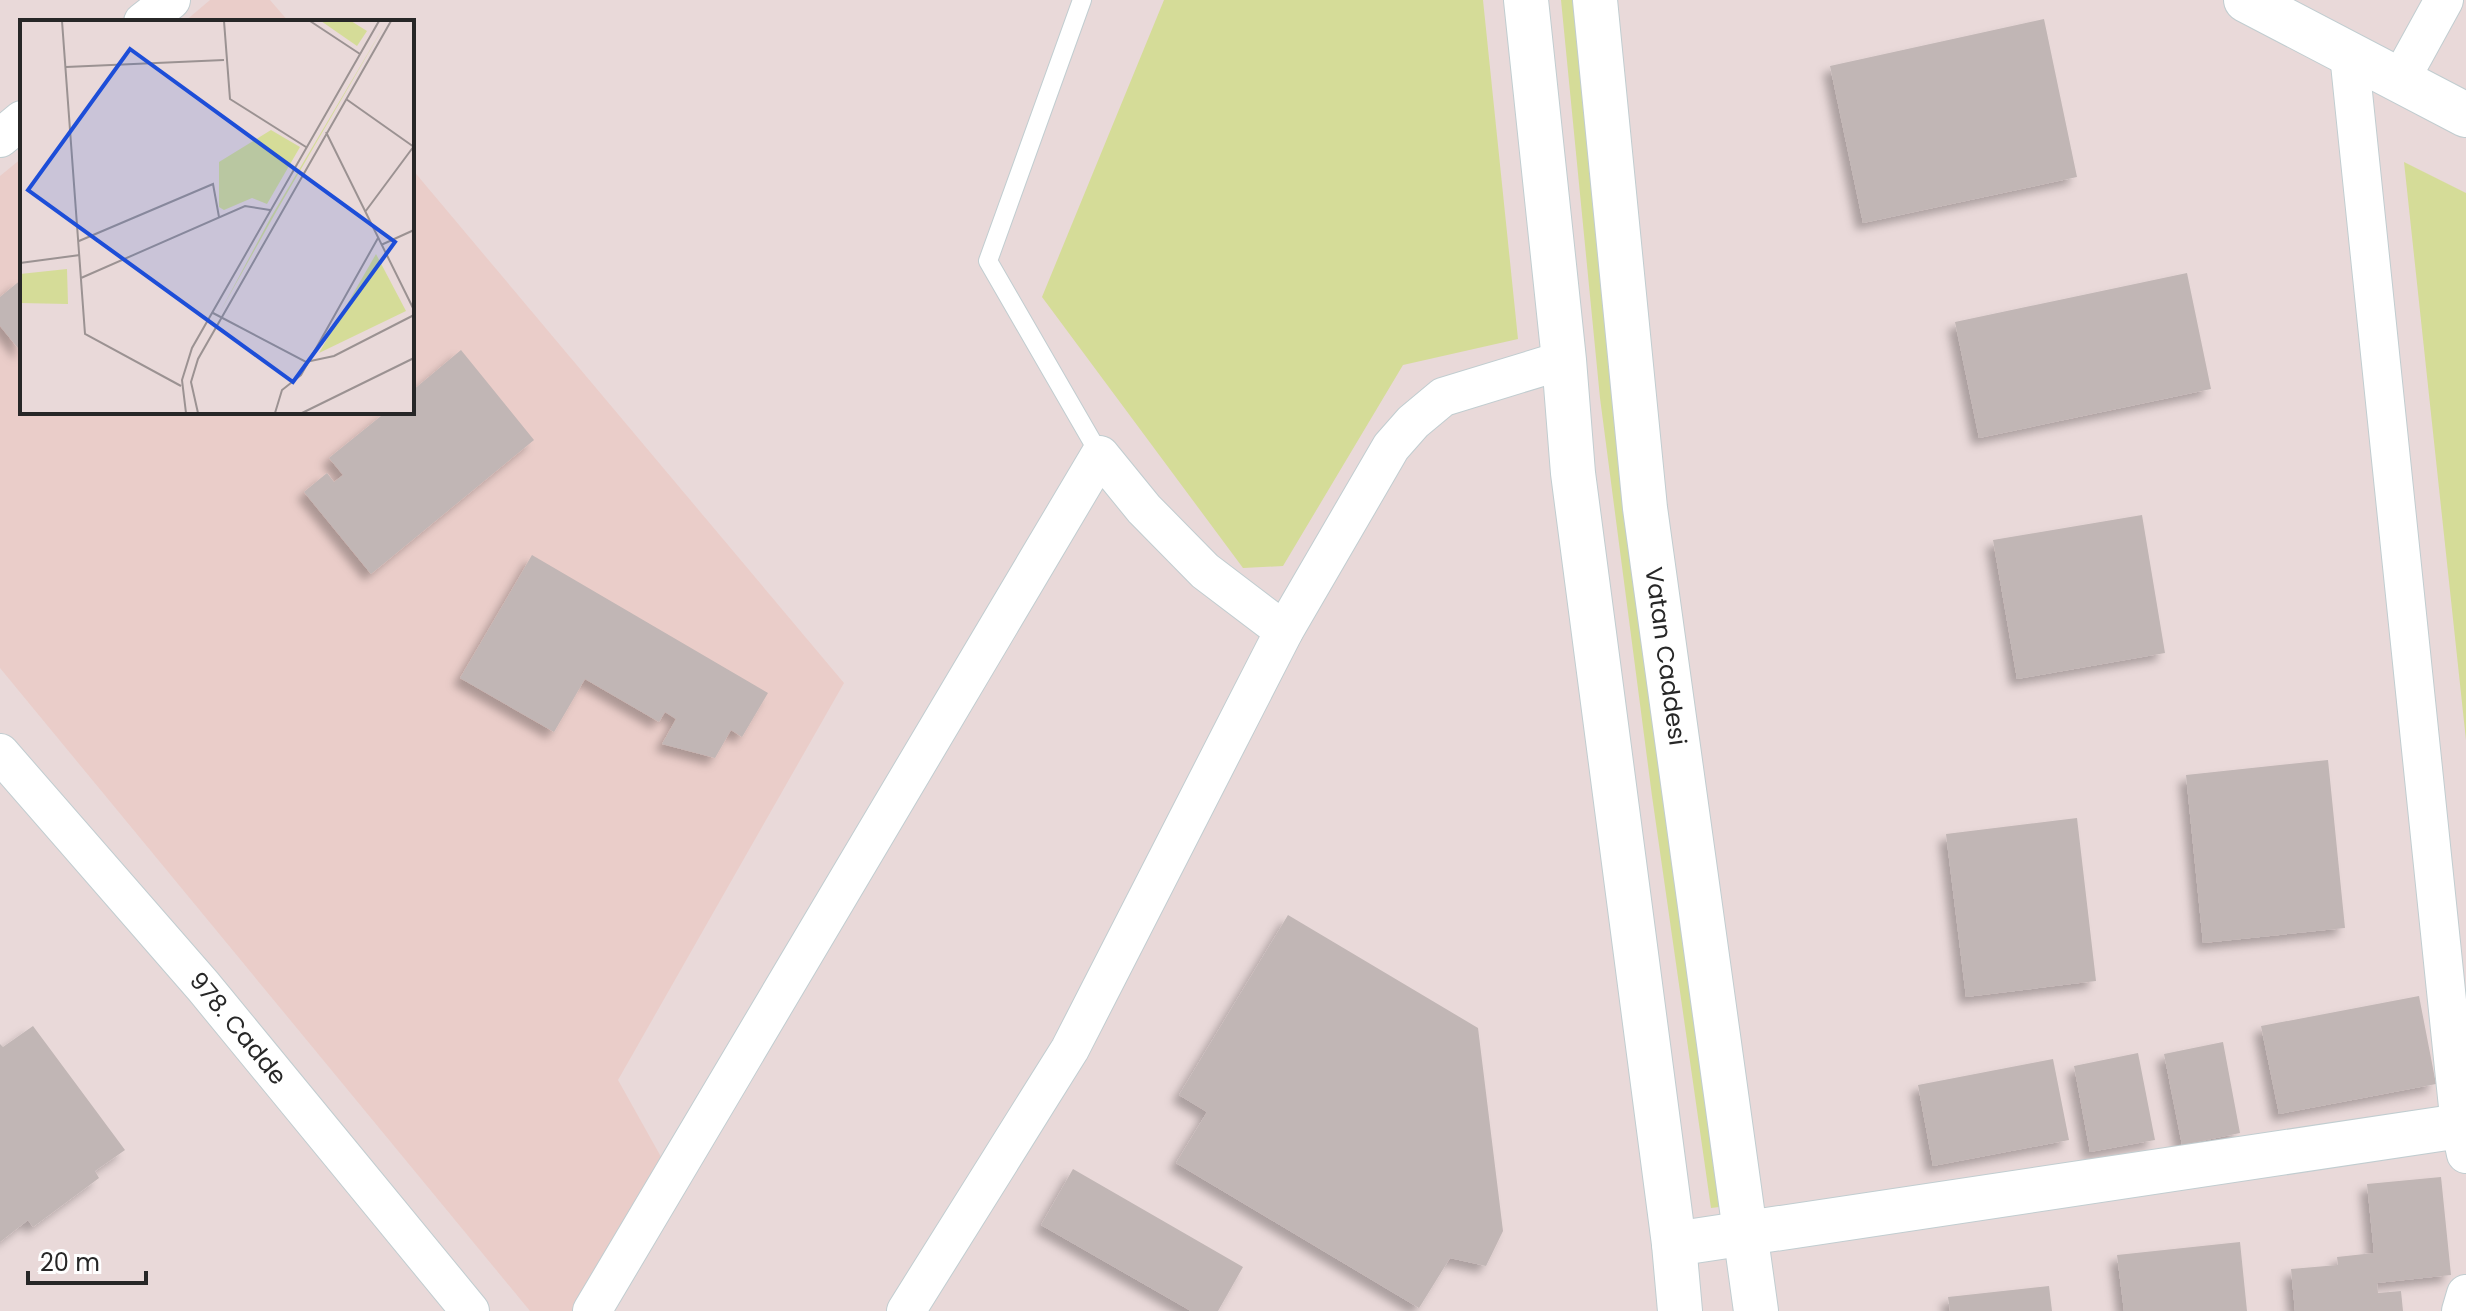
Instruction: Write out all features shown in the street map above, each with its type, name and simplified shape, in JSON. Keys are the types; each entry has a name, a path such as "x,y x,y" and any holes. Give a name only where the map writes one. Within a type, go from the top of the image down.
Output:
{"main road":[{"path":"1526,0 1573,473 1674,1244 1680,1311"},
{"name":"Vatan Caddesi","path":"1595,0 1645,508 1756,1311"},
{"path":"2246,0 2466,115"},
{"path":"1674,1244 2464,1133"}],"street":[{"path":"146,20 171,0"},
{"path":"2400,80 2444,0"},
{"path":"2349,54 2464,1133"},
{"path":"0,138 20,122"},
{"path":"906,1311 1070,1049 1284,631 1391,447 1413,422 1443,397 1564,360"},
{"path":"592,1311 1100,455 1144,509 1205,571 1284,631"},
{"name":"978. Cadde","path":"0,753 203,986 470,1311"},
{"path":"2461,1311 2466,1294"}],"lane":[{"path":"1082,0 988,261 1100,455"}],"shaded area":[{"path":"210,0 270,0 287,20 186,20"},
{"path":"20,160 20,414 414,414 414,171 844,683 618,1080 665,1164 574,1311 530,1311 0,668 0,176"}],"green space":[{"path":"1164,0 1483,0 1518,339 1403,365 1283,566 1243,568 1042,297"},
{"path":"1561,0 1573,0 1607,347 1719,1207 1711,1208 1652,796 1600,398"},
{"path":"2404,162 2466,193 2466,740"}],"building":[{"path":"2044,19 2077,177 1863,223 1830,66"},
{"path":"2187,273 2211,389 1979,438 1955,322"},
{"path":"20,281 20,351 0,326 0,297"},
{"path":"461,350 534,440 371,574 304,492 327,473 334,482 343,475 329,458 384,414 414,414 414,389"},
{"path":"2142,515 2165,653 2017,679 1993,540"},
{"path":"532,555 768,693 742,737 731,730 715,758 662,744 676,719 665,712 659,722 585,679 554,732 460,678"},
{"path":"2328,760 2345,928 2203,943 2186,775"},
{"path":"2077,818 2096,981 1966,997 1946,834"},
{"path":"1288,915 1478,1028 1503,1231 1486,1266 1450,1258 1419,1308 1176,1163 1207,1112 1179,1095"},
{"path":"2419,996 2436,1084 2279,1114 2261,1026"},
{"path":"33,1026 125,1150 95,1171 99,1178 33,1227 28,1220 0,1242 0,1044 3,1047"},
{"path":"2223,1042 2240,1133 2182,1145 2164,1054"},
{"path":"2138,1053 2155,1140 2090,1152 2074,1066"},
{"path":"2053,1059 2069,1140 1933,1166 1918,1085"},
{"path":"1073,1169 1243,1267 1218,1311 1191,1311 1041,1225"},
{"path":"2441,1177 2451,1275 2377,1283 2378,1293 2401,1291 2403,1311 2295,1311 2291,1269 2338,1265 2337,1257 2374,1253 2367,1184"},
{"path":"2240,1242 2247,1311 2124,1311 2117,1255"},
{"path":"2049,1286 2052,1311 1950,1311 1948,1297"}]}
